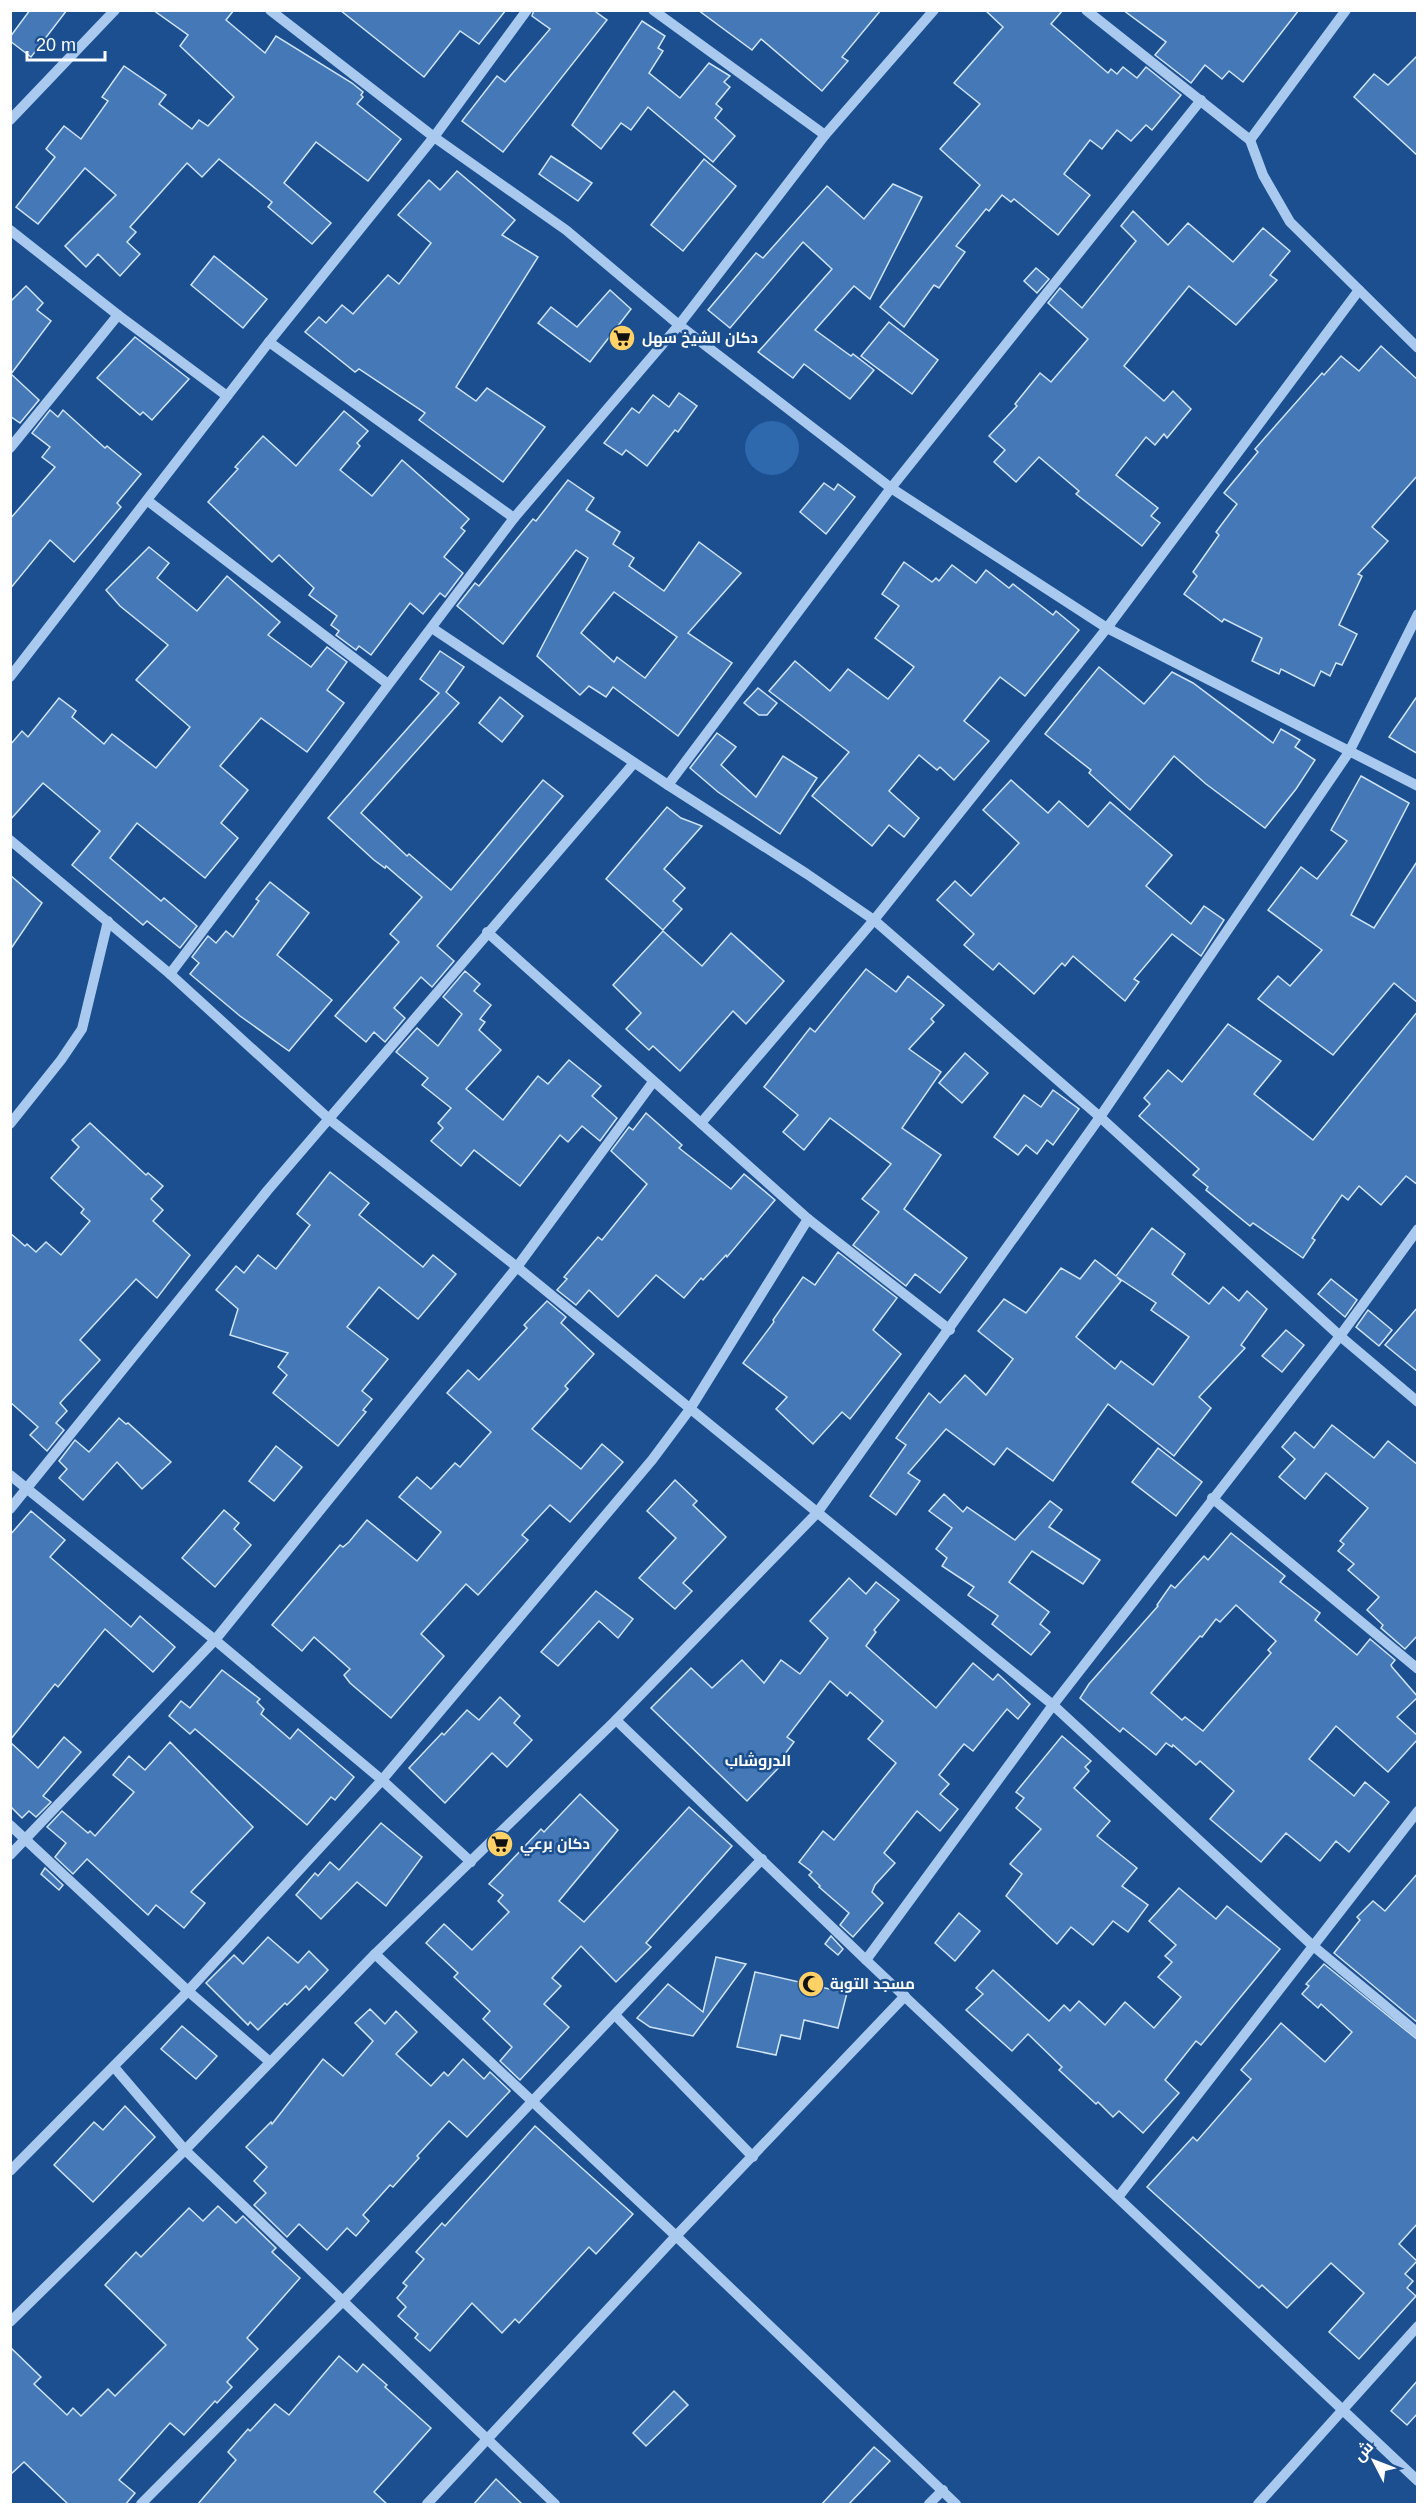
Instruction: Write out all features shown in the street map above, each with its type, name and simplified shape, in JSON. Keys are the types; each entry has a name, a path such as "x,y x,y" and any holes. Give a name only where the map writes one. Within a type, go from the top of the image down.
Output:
{"street":[{"path":"13,113 115,10"},
{"path":"270,10 434,137 566,230 679,325 891,488 1107,628 1349,753 1418,786"},
{"path":"10,677 269,342 434,137 527,10"},
{"path":"653,10 825,135"},
{"path":"170,974 514,519 679,325 825,135 934,10"},
{"path":"1086,10 1250,140 1263,175 1290,222 1418,348"},
{"path":"1250,140 1346,10"},
{"path":"668,785 891,488 1202,100"},
{"path":"10,230 118,315 227,396"},
{"path":"701,1123 874,920 1107,628 1359,290"},
{"path":"10,448 118,315"},
{"path":"269,342 514,519"},
{"path":"148,501 388,684"},
{"path":"10,2322 185,2150 375,1954 616,1720 818,1513 855,1457 950,1330 1100,1117 1349,753 1418,614"},
{"path":"432,628 874,920 1100,1117 1340,1336 1418,1402"},
{"path":"10,1509 328,1119 634,763"},
{"path":"10,840 170,974 328,1119 518,1267 1053,1705 1312,1945 1418,2033"},
{"path":"10,1124 61,1060 82,1029 108,921"},
{"path":"487,932 808,1219 950,1330"},
{"path":"10,1855 215,1640 518,1267 654,1082"},
{"path":"10,2171 188,1991 382,1780 652,1460 690,1409 808,1219"},
{"path":"866,1960 1053,1705 1340,1336 1418,1229"},
{"path":"10,1475 215,1640 382,1780 471,1862"},
{"path":"1212,1498 1418,1669"},
{"path":"616,1720 866,1960 1119,2196 1342,2412 1418,2481"},
{"path":"1119,2196 1418,1811"},
{"path":"10,1825 188,1991 270,2062"},
{"path":"141,2505 342,2302 762,1858"},
{"path":"375,1954 676,2236 943,2490 956,2505"},
{"path":"427,2505 676,2236 905,1996"},
{"path":"615,2015 753,2157"},
{"path":"114,2067 185,2150 342,2302 489,2439 555,2505"},
{"path":"1258,2505 1418,2326"},
{"path":"929,2505 943,2490"}],"shaded area":[{"path":"767,421 777,421 787,425 795,433 799,448 795,463 787,471 777,475 767,475 757,471 749,463 745,453 745,443 749,433 757,425"}],"building":[{"path":"30,10 67,10 31,57 10,41 10,37"},
{"path":"153,10 234,10 226,20 265,53 276,36 352,83 363,92 361,95 363,97 357,104 401,139 368,181 316,142 284,183 331,223 312,244 268,207 272,202 219,159 202,177 187,163 130,227 136,232 127,242 140,254 120,276 98,254 86,267 65,246 116,195 85,168 38,224 16,207 55,157 46,149 49,145 64,126 81,139 108,101 102,97 124,66 166,95 159,104 192,129 199,120 208,126 234,97 180,46 188,35"},
{"path":"340,10 506,10 479,44 460,31 424,77"},
{"path":"534,10 593,10 607,20 503,152 462,121 497,76 505,82 550,29 532,16"},
{"path":"698,10 881,10 842,57 848,61 822,91 761,39 752,50"},
{"path":"985,10 1063,10 1051,24 1108,73 1111,69 1117,74 1123,67 1137,78 1146,67 1181,95 1152,130 1146,125 1131,141 1117,130 1102,149 1090,140 1064,174 1090,195 1058,235 1014,199 1011,202 1002,195 989,211 986,209 956,246 965,252 939,288 934,285 904,327 880,307 980,185 940,149 980,104 954,83 1003,27"},
{"path":"1123,10 1299,10 1243,82 1229,71 1222,79 1205,65 1191,83 1155,55 1166,42"},
{"path":"642,21 665,36 658,48 663,51 649,73 680,98 709,63 730,76 724,82 730,87 716,104 722,109 715,118 735,136 713,162 648,107 631,130 621,123 601,149 572,125"},
{"path":"1418,55 1418,156 1354,97 1374,74 1388,85"},
{"path":"551,156 592,183 578,201 539,174"},
{"path":"704,159 736,186 683,251 651,225"},
{"path":"457,171 515,220 502,235 538,257 456,387 476,401 487,388 545,427 503,482 419,420 425,413 359,369 355,372 305,332 319,317 326,323 342,305 353,314 388,275 399,284 431,243 398,215 429,180 440,190"},
{"path":"893,184 922,197 870,299 854,286 815,330 874,370 850,399 804,364 793,378 758,352 832,269 803,242 730,328 708,310 756,253 763,258 827,186 864,219"},
{"path":"1133,211 1168,245 1188,223 1233,262 1263,228 1290,251 1270,275 1277,280 1236,325 1189,286 1124,366 1164,401 1173,391 1191,409 1167,438 1164,434 1155,445 1146,437 1116,475 1158,508 1151,516 1160,523 1142,546 1076,494 1079,491 1039,457 1016,482 994,462 1005,450 989,436 1017,406 1015,404 1040,373 1051,382 1088,339 1048,303 1060,288 1082,308 1136,241 1121,226"},
{"path":"214,256 267,299 243,328 191,285"},
{"path":"1036,268 1049,279 1037,293 1024,281"},
{"path":"26,286 43,303 37,310 51,321 11,374 39,400 20,423 10,416 10,302"},
{"path":"610,290 631,309 590,362 538,323 551,307 577,327"},
{"path":"889,322 938,360 912,394 861,356"},
{"path":"135,337 189,379 152,420 143,412 140,415 97,378"},
{"path":"1381,346 1418,380 1418,475 1372,527 1388,541 1358,574 1362,576 1339,625 1357,634 1342,665 1336,663 1330,676 1321,671 1314,686 1281,669 1279,674 1252,661 1262,638 1224,619 1222,622 1184,594 1197,576 1193,572 1219,535 1216,532 1237,504 1224,493 1258,452 1255,449 1322,373 1324,375 1341,356 1359,371"},
{"path":"679,393 697,406 678,432 675,430 647,466 626,450 622,455 604,443 632,408 639,413 653,395 669,407"},
{"path":"50,410 58,417 63,410 105,448 107,446 141,474 117,503 121,507 74,562 50,540 10,589 10,519 55,467 42,457 50,447 32,433"},
{"path":"344,411 368,431 357,443 360,446 340,470 372,496 402,460 469,519 461,528 465,531 444,557 463,573 445,597 440,593 423,614 410,603 371,655 359,646 356,650 336,635 339,631 331,625 337,616 309,595 314,588 279,555 272,562 208,502 238,469 235,467 263,436 296,466"},
{"path":"568,480 594,498 586,510 620,532 613,544 634,558 629,566 664,591 699,542 741,573 688,633 732,663 678,736 613,687 606,697 589,686 580,695 537,656 588,558 576,550 503,644 457,606 475,583 479,586 533,519 536,521","holes":["614,592 677,637 645,678 617,657 614,662 581,633"]},
{"path":"824,483 834,490 838,484 855,497 826,534 800,512"},
{"path":"149,547 169,563 157,578 197,611 227,576 280,622 268,635 311,667 327,647 347,662 327,690 344,703 307,752 261,718 220,766 248,790 221,823 238,838 205,878 137,823 110,858 161,901 164,898 197,926 180,948 147,921 143,925 72,865 100,831 43,783 10,820 10,745 22,731 28,737 59,698 76,711 72,717 104,744 112,734 156,768 190,727 136,680 168,645 120,606 106,590"},
{"path":"904,562 932,582 936,578 939,581 952,565 976,583 986,570 1009,588 1013,584 1053,615 1056,611 1079,630 1025,696 1000,677 964,721 989,741 954,780 940,767 937,770 919,755 889,791 919,818 904,837 889,825 872,846 812,796 849,752 769,691 795,661 830,691 848,669 888,699 914,667 875,638 899,606 882,594"},
{"path":"440,651 464,667 446,692 459,703 361,813 407,856 409,854 451,890 543,780 563,796 437,946 454,961 432,987 421,977 394,1008 405,1018 385,1042 374,1032 366,1042 335,1016 399,942 390,934 422,897 386,866 385,868 374,860 328,818 439,693 420,679"},
{"path":"1099,667 1144,704 1172,672 1193,683 1273,743 1281,729 1300,740 1295,747 1315,760 1296,789 1265,828 1206,784 1174,756 1130,810 1089,773 1091,770 1045,734"},
{"path":"758,688 777,703 767,715 759,715 744,703"},
{"path":"1418,695 1418,754 1389,737"},
{"path":"500,697 523,716 502,742 479,723"},
{"path":"717,733 736,747 721,765 756,797 783,756 817,778 780,834 718,792 690,768"},
{"path":"1361,776 1409,803 1351,915 1374,928 1418,860 1418,1003 1394,983 1333,1055 1258,999 1278,976 1290,986 1322,950 1268,910 1301,867 1317,879 1347,841 1331,830"},
{"path":"1011,780 1048,813 1059,801 1088,827 1110,802 1172,855 1146,886 1191,924 1204,906 1224,920 1201,956 1172,934 1134,979 1139,982 1125,1001 1073,956 1065,966 1062,963 1034,994 999,963 993,970 964,945 974,934 937,900 955,881 971,896 1019,843 983,810"},
{"path":"667,807 681,818 702,826 664,869 685,888 673,901 682,909 663,930 606,879"},
{"path":"10,875 42,903 10,950"},
{"path":"270,882 309,913 277,955 332,1000 289,1051 240,1016 190,974 199,963 192,957 208,936 216,943 226,931 233,937 259,901 256,899"},
{"path":"663,931 702,966 731,933 784,981 746,1024 733,1011 680,1071 653,1046 649,1050 626,1029 641,1013 613,985"},
{"path":"866,969 896,992 908,976 944,1005 931,1019 934,1022 909,1049 941,1072 902,1128 941,1155 904,1209 967,1258 940,1293 915,1274 906,1286 853,1245 879,1212 862,1199 891,1164 830,1118 804,1150 783,1132 798,1115 764,1087 810,1028 815,1032"},
{"path":"465,971 480,984 474,991 491,1005 480,1019 485,1022 479,1030 501,1050 466,1089 503,1120 538,1076 548,1084 569,1060 601,1086 592,1096 617,1118 600,1141 582,1126 568,1142 560,1135 520,1186 474,1150 461,1166 431,1141 443,1128 438,1123 451,1108 422,1085 428,1078 396,1052 417,1028 438,1046 462,1014 443,997"},
{"path":"1418,1011 1418,1185 1406,1176 1381,1205 1359,1186 1348,1200 1342,1195 1312,1238 1315,1240 1303,1258 1253,1223 1250,1226 1206,1190 1208,1187 1193,1175 1199,1169 1139,1116 1150,1104 1144,1098 1168,1070 1182,1082 1228,1024 1281,1061 1254,1094 1313,1140"},
{"path":"965,1053 988,1073 962,1103 939,1083"},
{"path":"1053,1090 1079,1109 1053,1145 1047,1140 1037,1154 1026,1145 1018,1155 994,1137 1024,1095 1041,1107"},
{"path":"646,1113 682,1145 679,1148 731,1189 744,1174 775,1200 727,1257 726,1255 703,1280 701,1278 684,1298 656,1275 618,1317 589,1290 576,1305 557,1290 567,1279 564,1277 598,1237 602,1240 647,1184 611,1151 629,1127 633,1130"},
{"path":"90,1123 146,1175 148,1173 163,1186 151,1199 163,1210 153,1221 190,1255 157,1298 136,1279 80,1340 100,1360 60,1403 67,1411 56,1423 64,1430 47,1451 30,1435 38,1427 10,1402 10,1233 36,1252 46,1242 61,1255 90,1221 81,1213 84,1209 51,1178 79,1147 72,1140"},
{"path":"330,1172 369,1203 359,1215 423,1267 433,1255 456,1274 418,1319 379,1287 347,1327 388,1359 362,1391 372,1399 363,1410 366,1412 338,1446 273,1393 287,1375 278,1367 288,1353 230,1335 238,1309 216,1290 236,1266 244,1273 258,1255 276,1269 310,1225 297,1214"},
{"path":"1152,1228 1185,1254 1172,1274 1209,1304 1223,1287 1239,1301 1247,1291 1267,1309 1241,1345 1245,1348 1199,1397 1211,1408 1174,1456 1108,1404 1053,1481 1007,1448 994,1465 946,1429 908,1473 920,1481 896,1515 870,1496 906,1445 896,1438 929,1393 940,1403 965,1375 986,1395 1013,1359 978,1331 1004,1299 1026,1313 1061,1268 1080,1279 1095,1260 1116,1276","holes":["1117,1277 1156,1303 1151,1310 1189,1337 1153,1385 1121,1361 1115,1369 1076,1337 1121,1281"]},
{"path":"838,1252 897,1298 873,1330 901,1354 850,1419 842,1412 813,1444 776,1409 787,1397 743,1363 774,1322 773,1320 803,1277 815,1285"},
{"path":"1331,1279 1357,1300 1345,1317 1318,1294"},
{"path":"547,1301 566,1317 561,1323 594,1354 565,1386 568,1389 532,1429 581,1469 602,1444 623,1462 570,1522 550,1505 522,1535 528,1540 478,1595 466,1584 421,1634 444,1656 391,1718 350,1683 344,1675 350,1669 314,1637 302,1651 272,1625 340,1545 343,1547 349,1542 367,1520 417,1561 441,1532 399,1497 417,1477 431,1489 455,1463 460,1467 491,1432 447,1393 468,1370 479,1380 527,1328 524,1325"},
{"path":"1418,1307 1418,1372 1385,1345"},
{"path":"1368,1310 1392,1330 1379,1346 1356,1327"},
{"path":"1286,1330 1304,1345 1282,1372 1262,1356"},
{"path":"119,1418 126,1424 128,1423 171,1462 142,1489 117,1462 83,1500 59,1478 67,1469 59,1461 75,1440 89,1452"},
{"path":"1332,1425 1374,1458 1388,1441 1418,1465 1418,1635 1405,1649 1381,1628 1383,1625 1367,1610 1379,1597 1348,1570 1354,1564 1338,1551 1344,1544 1340,1541 1368,1508 1326,1473 1305,1499 1279,1477 1295,1459 1282,1447 1295,1432 1314,1448"},
{"path":"276,1446 302,1467 274,1501 249,1481"},
{"path":"1158,1448 1202,1482 1176,1516 1132,1482"},
{"path":"675,1480 697,1501 693,1505 726,1537 683,1583 692,1591 675,1609 639,1578 676,1538 647,1511"},
{"path":"944,1494 963,1512 967,1507 1015,1540 1050,1501 1062,1510 1049,1527 1100,1560 1083,1584 1032,1551 1009,1582 1049,1612 1040,1624 1050,1632 1031,1655 992,1624 998,1616 968,1595 974,1587 942,1566 947,1558 936,1549 952,1528 929,1511"},
{"path":"224,1510 239,1523 234,1529 251,1545 215,1587 182,1558"},
{"path":"31,1511 65,1540 50,1557 131,1627 140,1616 175,1647 153,1672 105,1629 58,1687 55,1684 10,1740 10,1535"},
{"path":"1231,1533 1285,1576 1280,1582 1320,1613 1315,1620 1357,1655 1370,1639 1395,1660 1392,1667 1418,1697 1397,1717 1418,1736 1418,1739 1388,1772 1336,1726 1309,1759 1354,1796 1365,1782 1389,1802 1349,1852 1336,1841 1320,1861 1286,1833 1261,1862 1210,1819 1234,1791 1200,1761 1196,1765 1173,1745 1172,1747 1166,1743 1156,1755 1123,1728 1120,1732 1080,1698 1089,1684 1158,1606 1171,1585 1175,1588 1204,1556 1208,1560","holes":["1236,1605 1276,1641 1268,1650 1271,1653 1203,1731 1185,1717 1182,1720 1151,1693 1216,1619 1220,1622"]},
{"path":"849,1578 866,1594 876,1582 899,1600 874,1630 876,1632 866,1646 936,1708 973,1663 993,1680 998,1674 1030,1704 1018,1719 1007,1709 973,1751 964,1744 939,1775 949,1784 940,1794 958,1809 940,1831 917,1811 884,1853 895,1863 875,1885 872,1892 883,1903 853,1937 840,1925 849,1913 819,1887 809,1875 812,1872 799,1862 823,1831 834,1840 896,1763 868,1739 883,1721 850,1692 847,1696 830,1681 787,1737 794,1742 782,1758 785,1761 747,1801 651,1708 691,1668 712,1688 742,1660 764,1683 781,1660 800,1674 828,1638 810,1621"},
{"path":"596,1591 633,1619 618,1638 599,1621 558,1666 541,1652"},
{"path":"222,1670 260,1699 257,1702 264,1709 261,1714 290,1739 298,1729 354,1777 335,1800 331,1797 307,1825 195,1729 190,1734 169,1716 181,1701 190,1708"},
{"path":"500,1697 520,1716 514,1723 532,1740 507,1767 492,1753 445,1803 409,1768 467,1710 479,1720"},
{"path":"1062,1736 1091,1761 1085,1767 1089,1771 1074,1788 1110,1821 1097,1836 1137,1868 1122,1886 1148,1905 1128,1932 1113,1921 1093,1945 1071,1927 1057,1944 1006,1896 1022,1874 1010,1864 1041,1829 1016,1808 1024,1798 1016,1792"},
{"path":"64,1737 81,1752 43,1796 51,1802 36,1817 29,1811 22,1818 10,1806 10,1742 38,1768"},
{"path":"170,1742 253,1827 191,1892 205,1903 184,1928 156,1905 148,1915 87,1859 73,1874 55,1857 66,1843 47,1827 62,1811 88,1833 90,1831 95,1836 134,1792 113,1775 129,1756 145,1770"},
{"path":"580,1794 618,1830 559,1901 584,1922 689,1807 732,1846 646,1943 651,1947 616,1982 581,1946 552,1978 561,1986 544,2004 569,2027 520,2080 500,2061 512,2047 483,2019 490,2011 454,1977 458,1973 426,1943 444,1924 472,1950 509,1912 498,1901 503,1895 489,1884 541,1829 544,1832"},
{"path":"381,1823 422,1857 386,1906 357,1882 321,1919 296,1895 315,1873 318,1876 330,1862 339,1870"},
{"path":"45,1868 63,1885 59,1890 41,1874"},
{"path":"1418,1873 1418,2023 1334,1953 1360,1920 1357,1917 1373,1901 1385,1911"},
{"path":"1179,1888 1216,1919 1227,1906 1280,1949 1201,2045 1196,2041 1165,2080 1179,2093 1143,2133 1119,2111 1113,2117 1098,2102 1096,2104 1059,2070 1062,2067 1028,2034 1012,2051 966,2010 983,1994 976,1988 993,1970 1049,2021 1064,2005 1070,2011 1079,2001 1105,2025 1125,2002 1154,2028 1181,1997 1158,1977 1172,1962 1165,1956 1176,1945 1149,1921"},
{"path":"959,1913 980,1931 955,1961 935,1943"},
{"path":"831,1936 843,1949 838,1955 825,1944"},
{"path":"268,1937 298,1963 309,1951 328,1970 309,1990 306,1986 287,2005 285,2003 258,2030 250,2022 248,2025 206,1983 234,1955 243,1964"},
{"path":"716,1957 746,1964 693,2036 650,2027 637,2018 668,1984 703,2012"},
{"path":"1324,1964 1418,2040 1418,2223 1399,2244 1417,2261 1405,2274 1413,2281 1407,2288 1416,2296 1359,2359 1329,2332 1364,2293 1331,2263 1287,2308 1262,2285 1259,2288 1147,2187 1193,2137 1197,2141 1251,2079 1241,2070 1281,2023 1325,2062 1352,2032 1321,2004 1318,2008 1302,1994 1309,1986 1306,1984"},
{"path":"755,1972 847,1993 838,2028 804,2020 800,2039 781,2035 776,2055 737,2047"},
{"path":"370,2009 385,2024 396,2011 417,2032 396,2054 431,2086 444,2072 448,2076 463,2059 484,2079 490,2072 510,2091 467,2137 449,2121 393,2187 390,2185 363,2215 369,2221 356,2236 347,2228 327,2250 299,2224 287,2237 254,2205 266,2193 254,2181 267,2167 246,2147 271,2122 272,2124 323,2059 343,2076 373,2041 355,2023"},
{"path":"182,2026 217,2056 196,2079 161,2049"},
{"path":"125,2106 155,2137 93,2202 54,2165 94,2122 103,2130"},
{"path":"535,2126 633,2214 596,2254 589,2247 519,2323 515,2319 502,2333 472,2303 430,2351 415,2338 418,2334 398,2316 406,2307 397,2298 407,2286 403,2283 424,2259 416,2252 442,2223 445,2226"},
{"path":"218,2206 236,2223 243,2216 276,2248 272,2252 300,2278 247,2338 258,2349 227,2382 232,2387 217,2403 215,2401 184,2435 170,2423 119,2480 135,2493 125,2505 69,2505 24,2462 10,2475 10,2347 41,2377 34,2384 67,2415 73,2408 81,2416 108,2389 115,2396 166,2345 105,2285 136,2252 141,2257 189,2208 203,2221"},
{"path":"339,2356 357,2372 363,2364 431,2428 374,2492 388,2505 197,2505 236,2460 228,2452 248,2429 250,2431 275,2404 289,2415"},
{"path":"1418,2380 1418,2413 1407,2425 1391,2411"},
{"path":"674,2391 688,2405 646,2446 633,2433"},
{"path":"874,2447 890,2461 848,2505 821,2505"},
{"path":"496,2479 523,2505 473,2505"}],"place":[{"name":"دكان الشيخ سهل","path":"622,338"},
{"name":"دكان برعي","path":"500,1844"},
{"name":"مسجد التوبة","path":"811,1984"}],"district":[{"name":"الدروشاب","path":"758,1760"}]}
